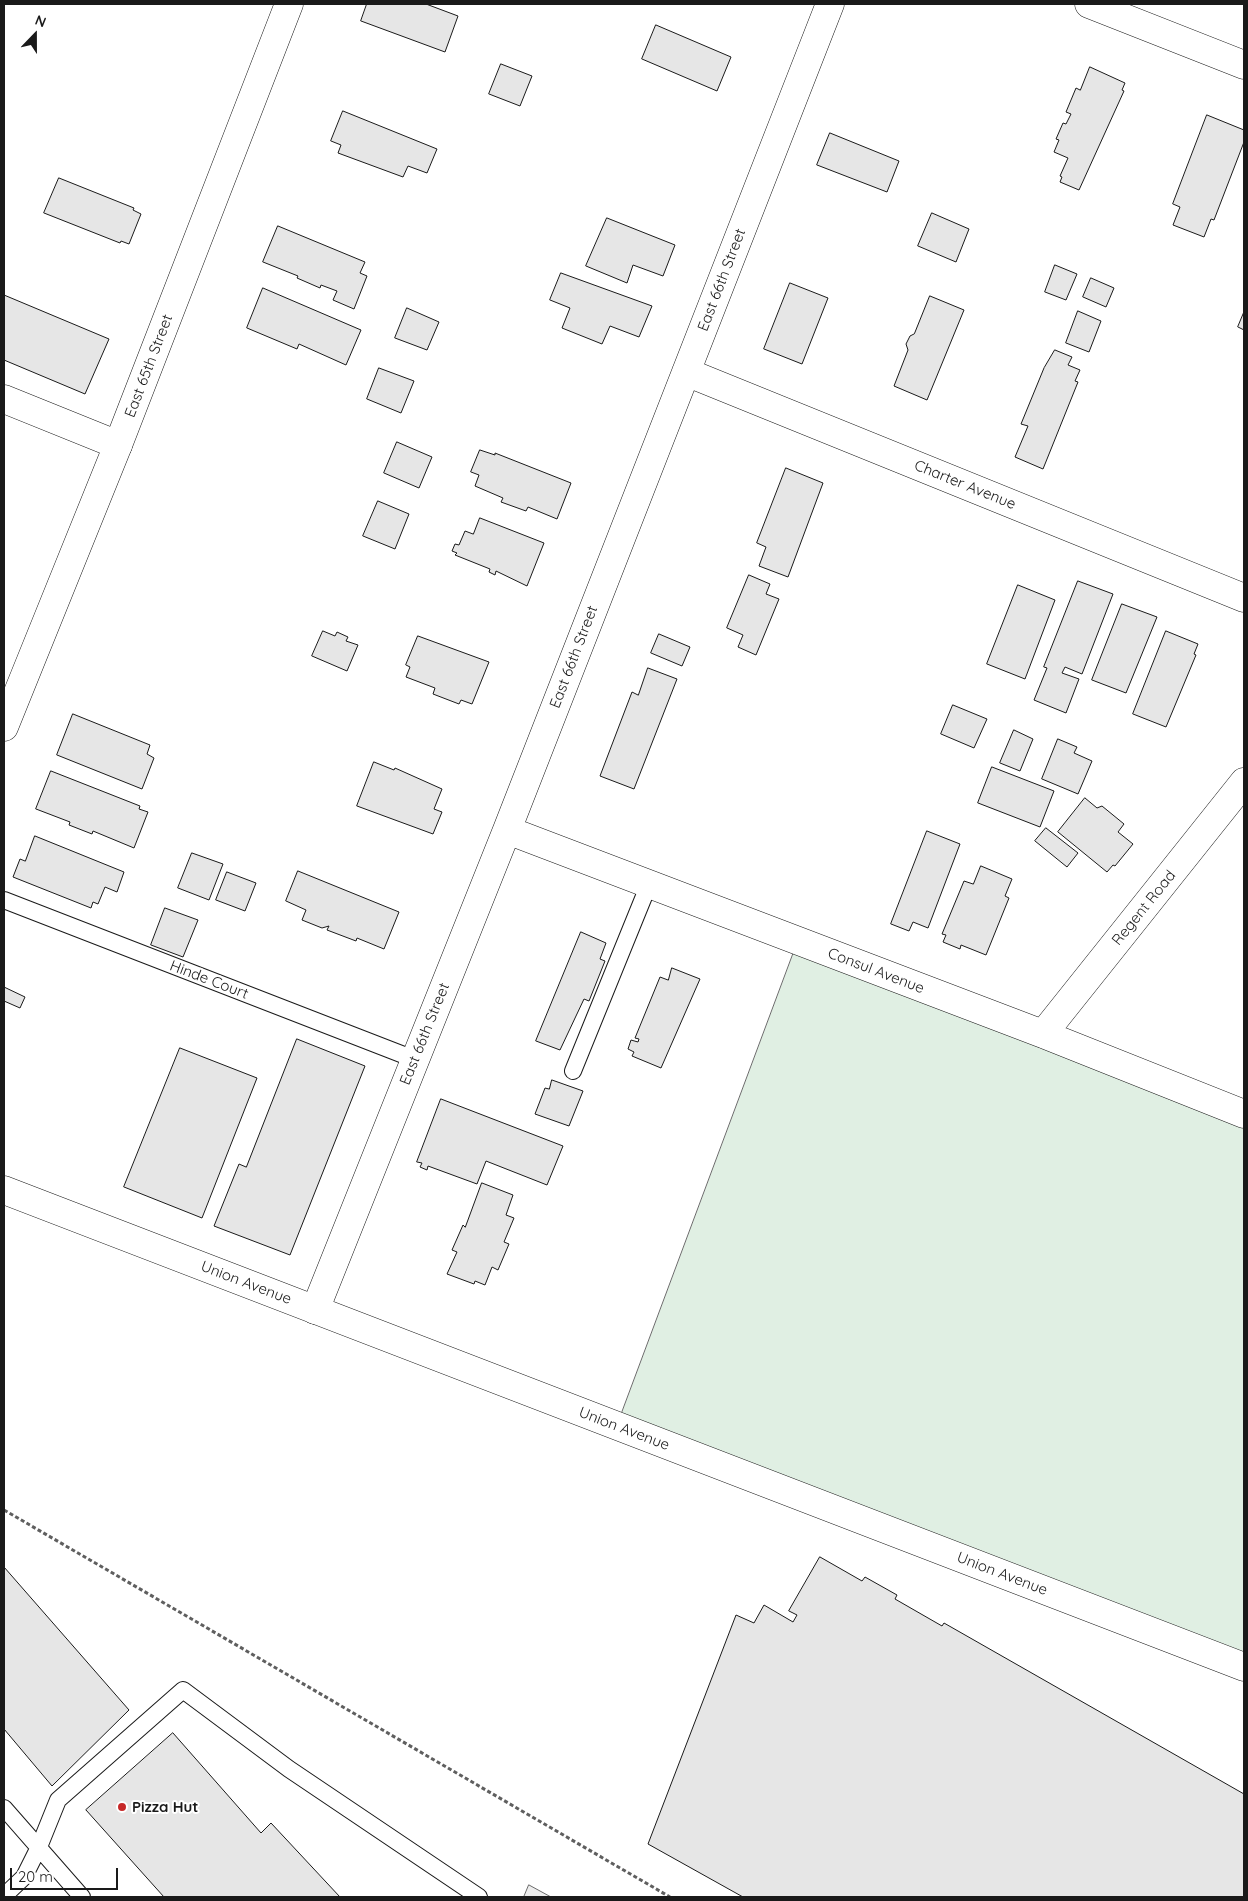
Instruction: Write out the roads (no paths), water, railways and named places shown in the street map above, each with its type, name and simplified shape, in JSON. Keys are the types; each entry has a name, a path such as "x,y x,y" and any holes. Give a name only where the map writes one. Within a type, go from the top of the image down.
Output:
{"street":[{"name":"East 65th Street","path":"4,727 118,445 289,4"},
{"name":"East 66th Street","path":"315,1310 507,830 830,4"},
{"path":"1089,4 1244,65"},
{"name":"Charter Avenue","path":"686,372 1244,598"},
{"path":"4,399 118,445"},
{"name":"Regent Road","path":"1043,1034 1244,782"},
{"name":"Consul Avenue","path":"507,830 1043,1034 1244,1114"},
{"name":"Union Avenue","path":"4,1190 1244,1667"}],"lane":[{"path":"572,1071 649,884"},
{"name":"Hinde Court","path":"4,900 414,1059"},
{"path":"4,1896 24,1877 39,1848 58,1800 183,1690 289,1769 479,1897"},
{"path":"4,1808 82,1897"}],"place":[{"name":"Pizza Hut","path":"122,1807"}]}
